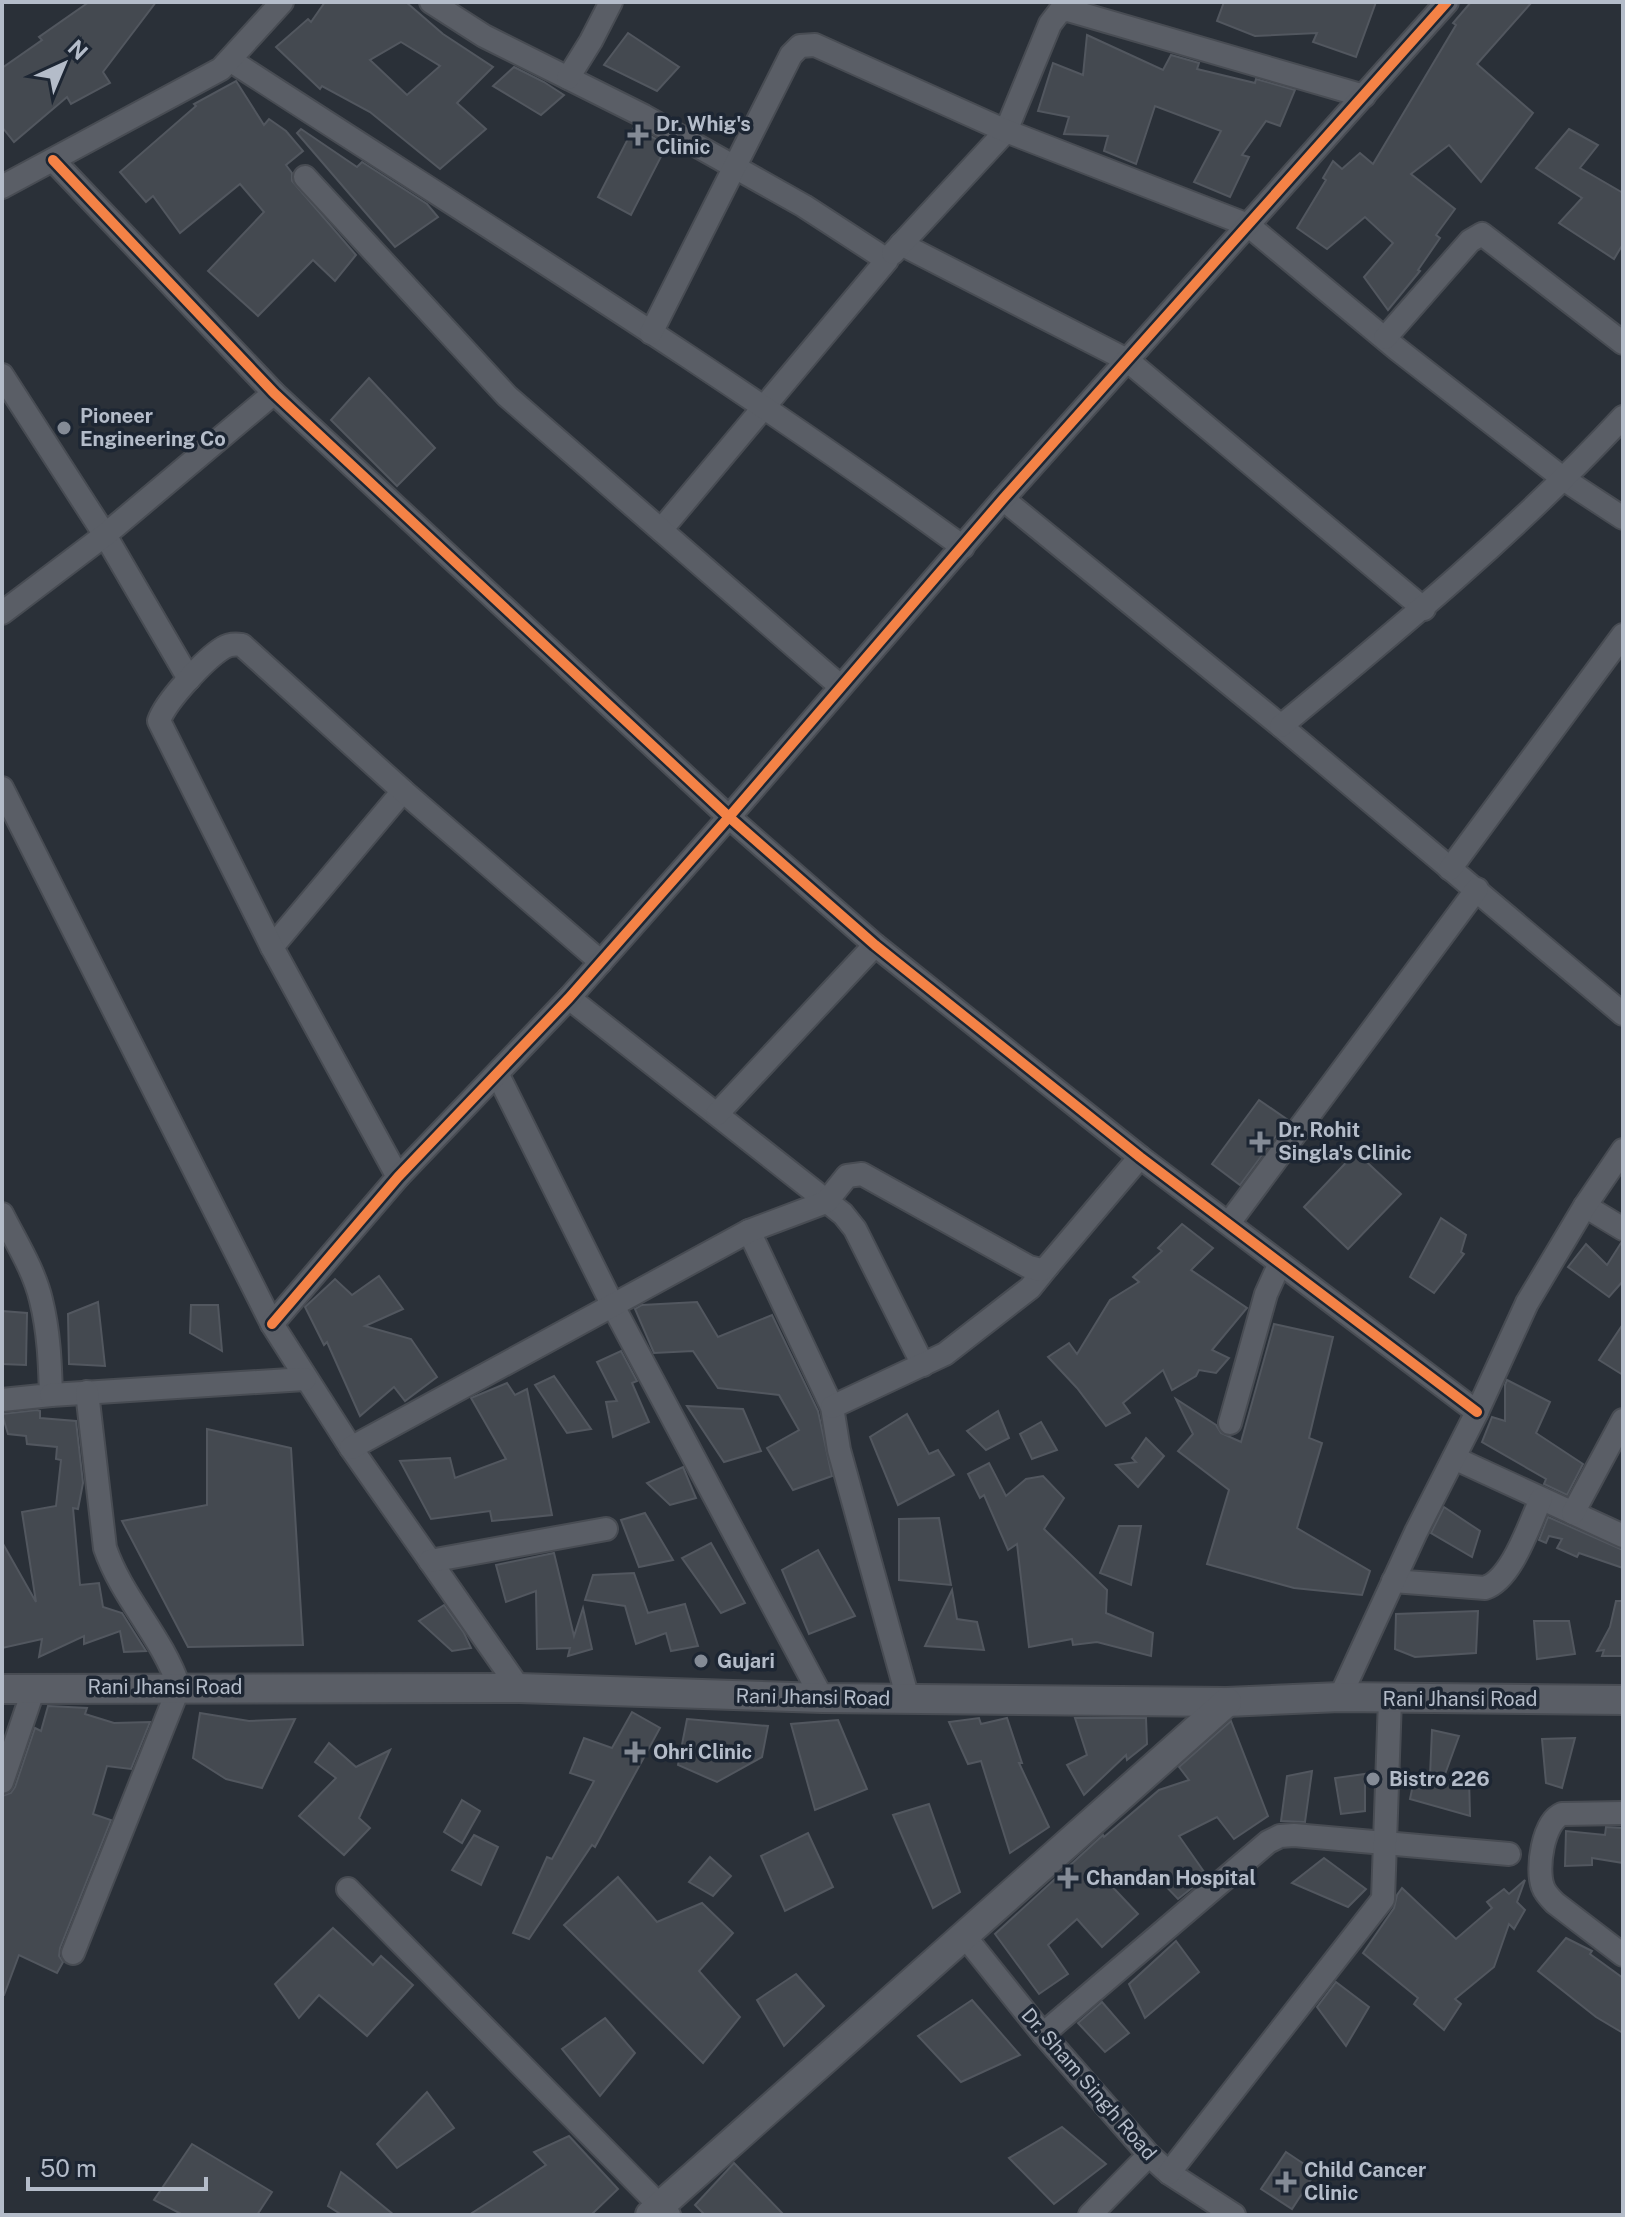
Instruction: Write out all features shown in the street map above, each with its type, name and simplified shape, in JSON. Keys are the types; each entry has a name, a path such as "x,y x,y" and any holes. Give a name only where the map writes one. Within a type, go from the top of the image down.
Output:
{"street":[{"path":"4,184 221,69 282,2"},
{"path":"431,2 484,36 644,116 804,206 894,252 1127,360 1424,609"},
{"path":"568,78 611,2"},
{"path":"272,1324 398,1177 498,1075 601,962 1003,499 1447,2"},
{"path":"661,530 894,252 1006,131 1050,24 1060,11 1068,10 1364,96"},
{"path":"651,333 791,55 800,46 815,45 1006,131 1248,225 1565,480 1623,518"},
{"path":"230,60 763,406 963,547"},
{"path":"53,160 274,393 729,817 875,945 1140,1157 1477,1412"},
{"path":"305,177 507,396 840,686"},
{"path":"1385,338 1470,241 1482,234 1623,343"},
{"path":"2,375 105,535 189,679"},
{"path":"2,613 105,535 274,393"},
{"path":"1281,726 1424,609 1565,480 1623,417"},
{"path":"1003,499 1281,726 1623,1014"},
{"path":"1450,869 1623,635"},
{"path":"398,1177 272,947 159,721 162,711 189,679 224,647 242,645 403,791 601,962"},
{"path":"2,788 272,1324 351,1448 519,1688"},
{"path":"272,947 403,791"},
{"path":"1229,1223 1477,889"},
{"path":"717,1114 875,945"},
{"path":"569,998 843,1214 855,1229 923,1365"},
{"path":"498,1075 613,1306 822,1698"},
{"path":"1340,1697 1527,1303 1585,1206 1623,1150"},
{"path":"832,1407 923,1365 963,1340 1030,1288 1140,1157"},
{"path":"351,1448 749,1231 826,1202 847,1176 862,1174 1029,1267 1041,1270 1047,1267"},
{"path":"1585,1206 1623,1229"},
{"path":"2,1214 41,1299 50,1346 51,1395"},
{"path":"749,1231 832,1407 839,1450 908,1699"},
{"path":"1230,1423 1266,1294 1280,1263"},
{"path":"2,1400 305,1379"},
{"path":"73,1953 179,1687 166,1651 115,1571 105,1548 87,1392"},
{"path":"1573,1513 1623,1420"},
{"path":"1454,1458 1623,1536"},
{"path":"1393,1581 1485,1588 1494,1585 1507,1571 1541,1499"},
{"path":"430,1561 606,1529"},
{"path":"2,1782 34,1688"},
{"name":"Rani Jhansi Road","path":"2,1689 519,1688 822,1698 1227,1702 1340,1697 1623,1700"},
{"path":"1169,2173 1377,1909 1386,1888 1390,1699"},
{"path":"348,1889 660,2212 963,1934 1227,1702"},
{"path":"1623,1813 1562,1814 1555,1817 1549,1826 1541,1855 1541,1884 1555,1903 1623,1955"},
{"path":"1043,2034 1268,1842 1280,1836 1509,1854"},
{"name":"Dr. Sham Singh Road","path":"963,1934 1043,2034 1149,2155 1169,2173 1234,2215"},
{"path":"1090,2215 1149,2155"}],"building":[{"path":"89,2 156,2 103,72 110,83 71,104 67,97 14,142 2,127 2,68"},
{"path":"325,2 406,2 443,34 493,67 457,103 486,129 440,169 370,112 322,86 320,89 276,47 308,19 311,22","holes":["401,42 440,66 407,95 370,60"]},
{"path":"1224,2 1376,2 1356,57 1313,42 1317,33 1255,36 1217,21"},
{"path":"1471,2 1532,2 1477,64 1533,113 1481,182 1449,145 1411,174 1455,209 1436,235 1440,238 1420,271 1388,310 1364,277 1393,243 1365,217 1327,249 1297,228 1326,180 1323,178 1333,161 1342,169 1360,153 1373,164 1456,25 1453,23"},
{"path":"628,33 679,67 657,91 604,65"},
{"path":"1087,35 1163,70 1171,55 1199,63 1197,69 1255,83 1256,79 1295,90 1280,126 1266,121 1242,155 1249,157 1230,197 1194,182 1221,131 1155,106 1136,164 1104,151 1108,136 1064,134 1069,117 1038,111 1053,63 1083,75"},
{"path":"514,67 564,95 541,115 493,86"},
{"path":"236,81 264,125 269,119 286,131 303,151 286,165 292,173 292,181 356,255 335,281 313,260 258,316 208,271 264,212 240,184 180,233 153,196 146,202 120,172 196,106 194,104"},
{"path":"634,127 667,145 631,215 598,197"},
{"path":"301,129 357,167 362,162 427,204 438,217 395,247 297,133"},
{"path":"1569,129 1598,145 1580,168 1623,193 1623,244 1614,259 1559,223 1582,198 1536,168"},
{"path":"369,378 435,448 397,486 331,420"},
{"path":"1259,1100 1288,1120 1240,1185 1212,1164"},
{"path":"1356,1152 1401,1194 1348,1249 1304,1207"},
{"path":"1441,1218 1466,1235 1461,1252 1464,1254 1434,1293 1410,1277"},
{"path":"1182,1224 1213,1248 1191,1270 1247,1308 1212,1350 1229,1358 1216,1373 1199,1370 1196,1376 1172,1390 1163,1370 1123,1403 1130,1413 1106,1426 1048,1357 1069,1343 1077,1354 1110,1300 1139,1282 1133,1277 1162,1251 1158,1248"},
{"path":"1621,1243 1623,1281 1609,1297 1568,1267 1586,1244 1607,1265"},
{"path":"379,1276 403,1309 365,1326 411,1339 437,1377 405,1401 394,1387 360,1416 327,1342 324,1345 305,1307 335,1279 352,1295"},
{"path":"98,1302 105,1366 69,1364 68,1314"},
{"path":"697,1302 718,1337 772,1315 818,1411 832,1476 793,1490 767,1448 799,1430 779,1395 718,1388 693,1351 654,1353 635,1309 642,1305"},
{"path":"191,1305 218,1305 222,1351 190,1333"},
{"path":"2,1311 27,1313 26,1365 2,1364"},
{"path":"1274,1324 1333,1337 1309,1438 1322,1443 1297,1528 1370,1571 1362,1595 1294,1588 1207,1564 1229,1490 1178,1451 1193,1434 1176,1399 1216,1425 1221,1433 1241,1442"},
{"path":"1623,1324 1623,1375 1599,1360"},
{"path":"621,1351 637,1381 632,1383 649,1422 613,1437 606,1402 617,1401 597,1362"},
{"path":"554,1376 591,1429 567,1433 535,1385"},
{"path":"1507,1380 1550,1402 1536,1433 1583,1464 1567,1495 1544,1484 1546,1479 1482,1442 1492,1417 1505,1421"},
{"path":"507,1383 515,1395 527,1389 552,1515 492,1521 490,1511 431,1519 400,1461 450,1458 455,1478 506,1459 471,1398"},
{"path":"687,1406 743,1409 761,1451 724,1462"},
{"path":"40,1411 40,1418 76,1421 83,1483 78,1509 73,1508 80,1585 99,1583 103,1607 122,1613 146,1651 124,1652 120,1631 84,1644 84,1636 39,1657 42,1639 2,1648 2,1542 36,1602 22,1512 56,1506 61,1460 56,1459 57,1447 27,1444 26,1436 8,1434 2,1414"},
{"path":"998,1411 1009,1438 986,1450 967,1431"},
{"path":"907,1414 929,1454 938,1450 954,1475 898,1505 870,1437"},
{"path":"1041,1422 1057,1450 1032,1459 1020,1434"},
{"path":"207,1429 291,1448 303,1645 188,1647 122,1521 207,1505"},
{"path":"1146,1438 1164,1456 1138,1487 1116,1465 1136,1462 1132,1458"},
{"path":"989,1463 1006,1496 1026,1479 1043,1476 1064,1498 1044,1529 1107,1590 1106,1613 1153,1633 1151,1656 1097,1642 1073,1645 1072,1639 1029,1647 1017,1544 1008,1550 984,1495 980,1498 968,1474"},
{"path":"683,1467 696,1498 670,1505 647,1483"},
{"path":"1444,1507 1480,1531 1472,1557 1431,1533"},
{"path":"645,1513 673,1560 639,1567 621,1520"},
{"path":"1548,1517 1623,1550 1623,1568 1579,1553 1577,1557 1557,1548 1562,1539 1549,1536 1546,1543 1539,1540"},
{"path":"939,1518 951,1585 899,1580 899,1519"},
{"path":"1119,1526 1141,1526 1131,1585 1100,1573"},
{"path":"711,1543 745,1603 721,1613 682,1558"},
{"path":"818,1550 855,1616 809,1634 782,1570"},
{"path":"554,1553 574,1636 583,1608 592,1649 568,1656 570,1648 537,1649 536,1591 506,1602 496,1565"},
{"path":"634,1573 648,1613 685,1604 698,1646 671,1651 666,1633 636,1644 625,1606 585,1600 593,1575"},
{"path":"952,1590 957,1619 977,1622 984,1650 925,1646"},
{"path":"1616,1601 1623,1601 1623,1656 1602,1656 1604,1650 1597,1651 1610,1627"},
{"path":"444,1605 471,1648 452,1651 419,1621"},
{"path":"1478,1611 1476,1653 1415,1657 1395,1649 1396,1614"},
{"path":"1534,1621 1569,1621 1575,1654 1537,1659"},
{"path":"48,1706 87,1708 85,1714 114,1723 150,1722 131,1769 107,1766 93,1814 111,1820 60,1948 59,1956 63,1962 57,1973 19,1955 2,1995 2,1796 11,1793 15,1787 35,1728 41,1731"},
{"path":"632,1712 660,1728 595,1847 592,1845 529,1939 513,1933 547,1857 552,1859 594,1781 570,1773 584,1738 612,1748"},
{"path":"200,1713 249,1721 295,1719 262,1788 226,1779 193,1758"},
{"path":"979,1718 981,1724 1007,1718 1022,1763 1019,1763 1049,1827 1010,1853 981,1761 968,1764 949,1722"},
{"path":"1075,1718 1146,1718 1147,1744 1127,1760 1126,1755 1084,1795 1067,1765 1087,1755"},
{"path":"687,1719 768,1726 762,1757 717,1782 678,1765"},
{"path":"838,1720 867,1789 815,1810 791,1724"},
{"path":"1231,1721 1268,1816 1234,1839 1217,1817 1179,1836 1207,1876 1178,1899 1157,1877 1106,1880 1138,1914 1102,1947 1077,1919 1048,1945 1068,1974 1039,1994 995,1934 1103,1835 1159,1790 1189,1780 1179,1767"},
{"path":"1432,1730 1459,1736 1444,1777 1469,1779 1470,1816 1410,1799 1415,1775 1430,1776"},
{"path":"1575,1738 1562,1788 1546,1783 1542,1739"},
{"path":"329,1743 356,1767 390,1750 359,1818 370,1828 344,1855 299,1816 336,1778 315,1762"},
{"path":"1312,1771 1305,1822 1281,1821 1287,1776"},
{"path":"1365,1774 1365,1811 1341,1814 1335,1778"},
{"path":"462,1800 480,1811 462,1843 444,1832"},
{"path":"929,1804 960,1892 933,1908 893,1815"},
{"path":"1606,1827 1623,1828 1623,1863 1592,1858 1592,1865 1565,1866 1566,1831 1605,1835"},
{"path":"808,1833 833,1887 785,1911 761,1856"},
{"path":"474,1835 498,1847 481,1885 452,1870"},
{"path":"710,1857 731,1876 713,1896 689,1882"},
{"path":"1324,1858 1366,1889 1348,1907 1292,1883"},
{"path":"618,1877 657,1922 702,1903 733,1933 699,1971 740,2017 703,2063 564,1925"},
{"path":"1525,1880 1517,1902 1525,1910 1514,1929 1509,1924 1494,1967 1455,1999 1461,2004 1444,2030 1414,2004 1418,1998 1363,1953 1394,1908 1402,1888 1456,1939 1492,1908 1487,1902 1504,1889 1509,1894"},
{"path":"333,1928 373,1965 381,1956 413,1985 367,2036 319,1995 299,2018 275,1984"},
{"path":"1566,1938 1592,1951 1590,1954 1623,1978 1623,2033 1596,2017 1538,1971"},
{"path":"1176,1941 1199,1972 1145,2018 1129,1984"},
{"path":"796,1974 824,2006 784,2046 757,2000"},
{"path":"1336,1982 1369,2007 1346,2046 1317,2007"},
{"path":"972,2000 1020,2055 961,2082 918,2036"},
{"path":"1102,2002 1129,2033 1105,2052 1078,2023"},
{"path":"605,2018 635,2053 600,2096 562,2049"},
{"path":"427,2092 454,2128 397,2168 377,2144"},
{"path":"1062,2127 1106,2164 1054,2204 1009,2158"},
{"path":"569,2136 618,2189 591,2215 469,2215 546,2165 534,2152"},
{"path":"192,2144 272,2192 257,2215 183,2215 154,2200"},
{"path":"1286,2152 1316,2172 1292,2209 1261,2189"},
{"path":"734,2163 784,2215 705,2215 695,2205"},
{"path":"341,2172 394,2215 342,2215 328,2206"}],"cycle path":[{"path":"272,1324 398,1177 569,998 1003,499 1447,2"},
{"path":"53,160 274,393 729,817 875,945 1140,1157 1477,1412"}],"place":[{"name":"Dr. Whig's Clinic","path":"638,135"},
{"name":"Pioneer Engineering Co","path":"64,428"},
{"name":"Dr. Rohit Singla's Clinic","path":"1260,1142"},
{"name":"Gujari","path":"701,1661"},
{"name":"Ohri Clinic","path":"635,1752"},
{"name":"Bistro 226","path":"1373,1779"},
{"name":"Chandan Hospital","path":"1068,1878"},
{"name":"Child Cancer Clinic","path":"1286,2182"}]}
